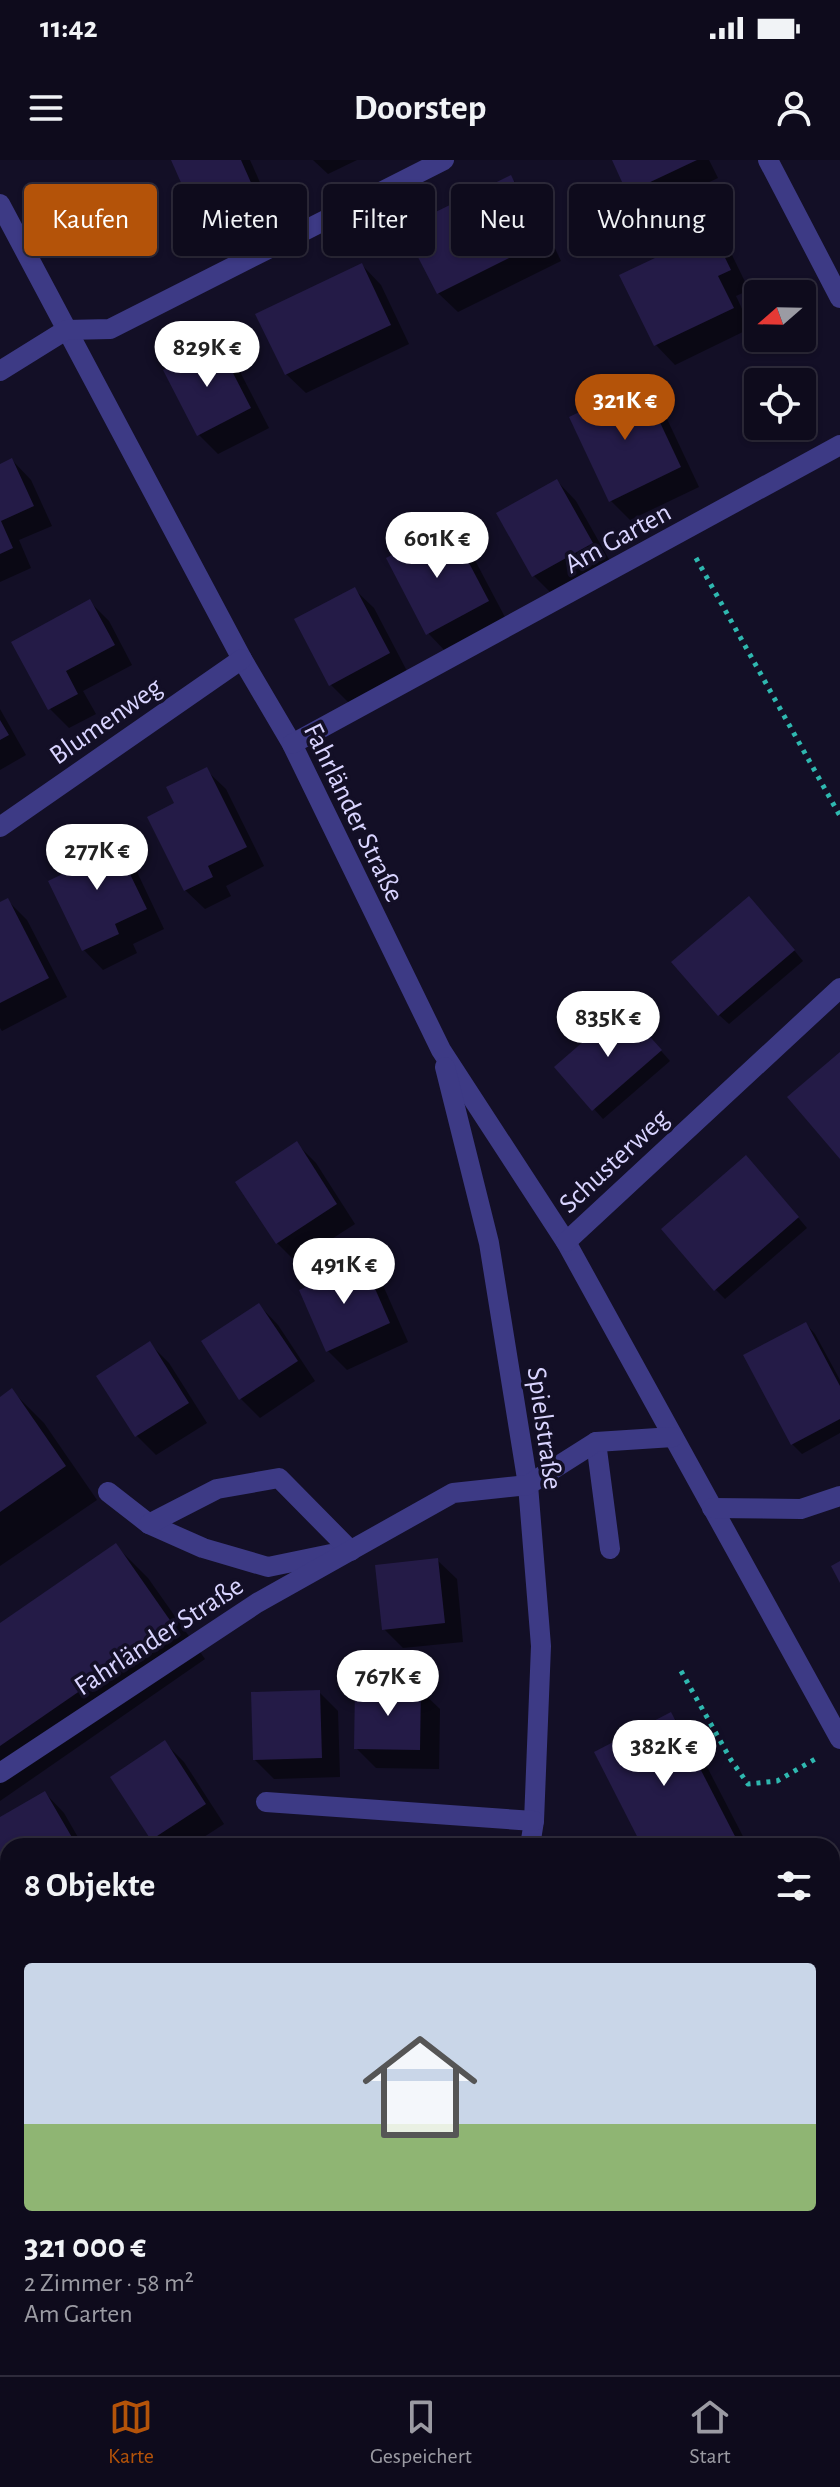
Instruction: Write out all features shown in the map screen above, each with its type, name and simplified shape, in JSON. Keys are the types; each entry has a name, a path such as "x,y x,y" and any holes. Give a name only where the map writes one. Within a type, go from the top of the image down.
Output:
{"street":[{"path":"0,371 66,330 110,329 444,160"},
{"path":"768,160 840,298"},
{"name":"Fahrländer Straße","path":"0,204 242,659 292,744 441,1050 566,1242 712,1508 834,1746"},
{"name":"Am Garten","path":"292,744 840,445"},
{"name":"Blumenweg","path":"0,827 242,659"},
{"name":"Schusterweg","path":"566,1242 840,988"},
{"name":"Spielstraße","path":"441,1050 489,1243 528,1485 541,1646 531,1838"},
{"name":"Fahrländer Straße","path":"0,1773 257,1603 453,1493 528,1485 596,1442 673,1437"},
{"path":"596,1442 610,1549"},
{"path":"149,1524 217,1489 279,1478 351,1551"},
{"name":"Fahrländer Straße","path":"108,1492 149,1524 203,1548 268,1567 351,1551"},
{"path":"712,1508 801,1509 840,1496"},
{"path":"266,1802 534,1821"}],"path":[{"path":"682,533 840,816"},
{"path":"681,1671 748,1784 777,1781 834,1746"}],"building":[{"path":"171,160 241,160 252,184 182,184"},
{"path":"612,160 697,160 646,184 623,184"},
{"path":"511,175 515,184 493,184"},
{"path":"451,204 451,256 513,256 437,294 417,256 435,256 435,212"},
{"path":"659,256 724,256 731,270 718,276 734,308 654,346 619,275"},
{"path":"362,263 391,325 285,375 255,314"},
{"path":"217,342 251,408 197,436 163,370"},
{"path":"641,382 681,467 609,502 569,417"},
{"path":"12,458 34,506 1,521 13,548 0,554 0,464"},
{"path":"557,479 593,543 532,577 496,513"},
{"path":"449,525 489,601 426,635 386,558"},
{"path":"355,587 390,653 329,686 294,619"},
{"path":"90,599 115,645 66,671 78,694 48,710 11,642"},
{"path":"0,720 9,735 0,740"},
{"path":"207,767 247,847 208,866 213,877 184,891 147,817 174,803 166,787"},
{"path":"110,833 147,909 115,924 119,934 82,951 48,881 73,869 66,854"},
{"path":"749,896 795,950 718,1016 671,962"},
{"path":"8,898 49,978 0,1003 0,902"},
{"path":"623,1007 662,1050 592,1111 554,1067"},
{"path":"840,1052 840,1159 787,1097"},
{"path":"297,1141 337,1204 276,1244 235,1182"},
{"path":"746,1155 799,1217 714,1291 661,1229"},
{"path":"363,1261 390,1323 326,1352 299,1290"},
{"path":"259,1303 298,1361 239,1400 201,1341"},
{"path":"806,1322 840,1386 840,1419 791,1445 743,1355"},
{"path":"150,1341 189,1403 135,1437 96,1376"},
{"path":"12,1388 66,1466 0,1512 0,1397"},
{"path":"116,1543 174,1626 0,1746 0,1623"},
{"path":"438,1558 445,1623 382,1630 375,1565"},
{"path":"840,1561 840,1583 831,1566"},
{"path":"355,1687 421,1687 420,1750 354,1749"},
{"path":"320,1690 322,1758 253,1760 251,1692"},
{"path":"671,1712 736,1838 638,1838 594,1752"},
{"path":"165,1740 206,1804 150,1838 110,1777"},
{"path":"45,1791 72,1838 0,1838 0,1817"}]}
